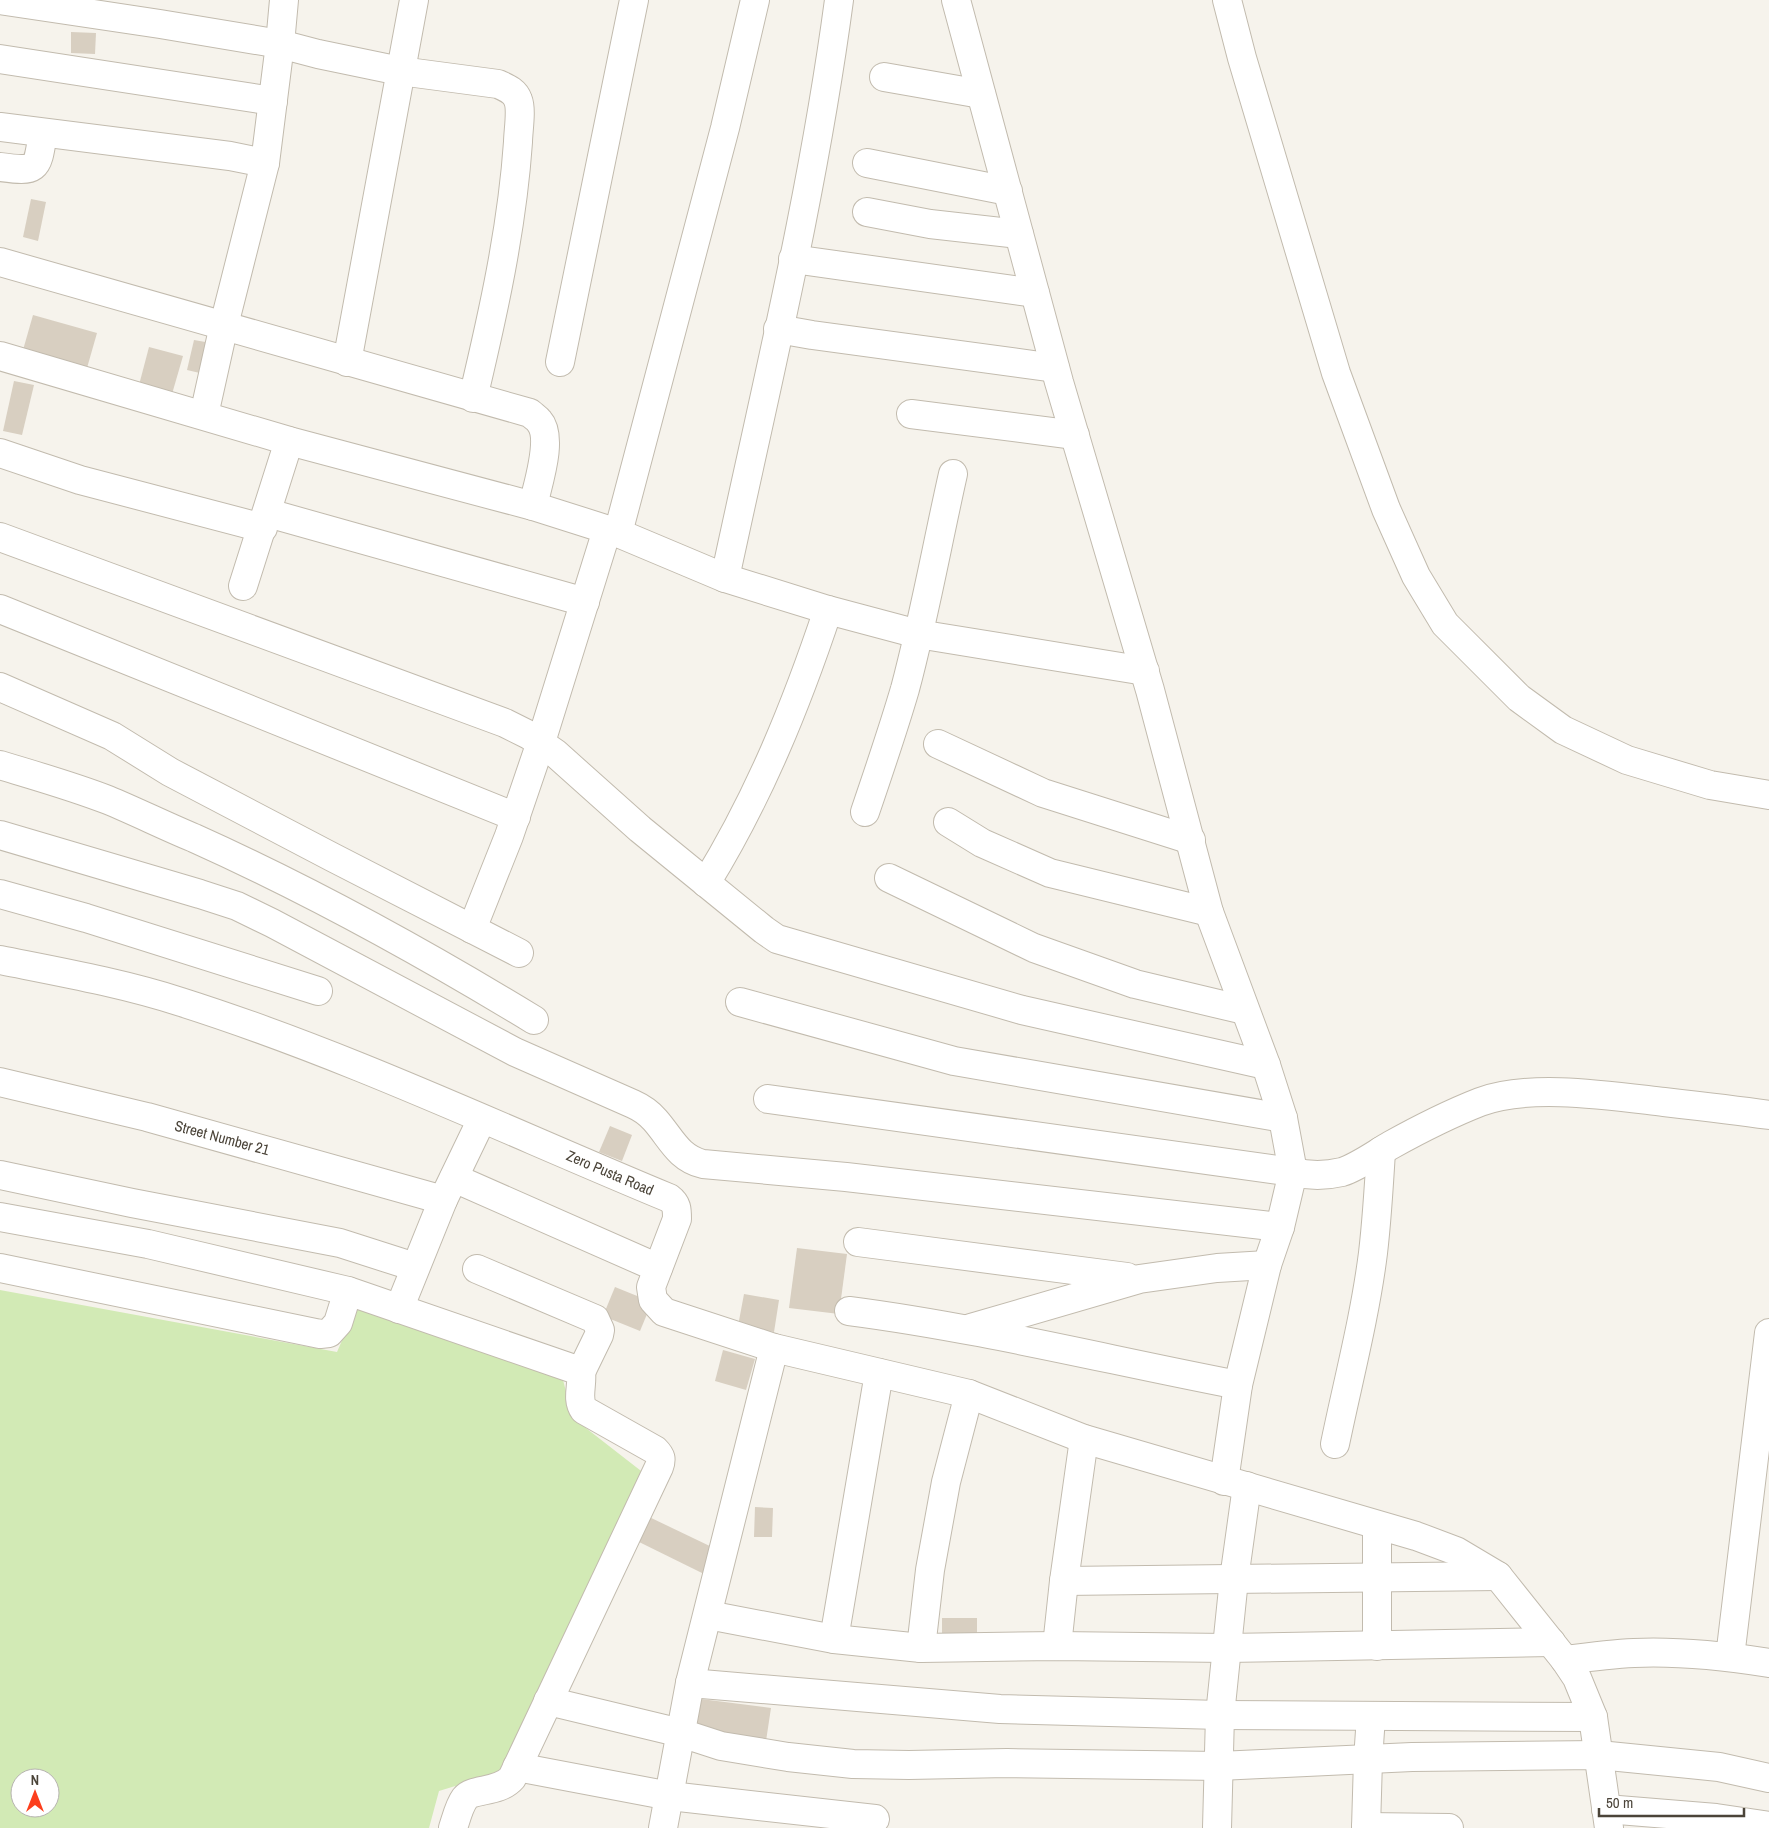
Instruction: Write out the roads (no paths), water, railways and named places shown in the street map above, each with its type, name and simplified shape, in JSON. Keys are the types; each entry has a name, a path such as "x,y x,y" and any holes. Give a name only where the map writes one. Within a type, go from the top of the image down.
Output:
{"street":[{"path":"0,0 280,44 318,54 400,70 498,84 511,89 519,101 516,176 492,320 473,398"},
{"path":"204,415 224,325 265,163 284,0"},
{"path":"347,362 414,0"},
{"path":"560,362 634,0"},
{"path":"472,929 516,817 585,602 613,532 722,138 755,0"},
{"path":"724,578 815,153 840,0"},
{"path":"956,0 1055,368 1144,672 1209,912 1266,1065 1283,1118 1293,1172 1280,1227 1267,1265 1238,1385 1234,1579 1220,1715 1217,1828"},
{"path":"1227,0 1242,58 1336,373 1386,509 1416,576 1445,624 1519,698 1563,730 1627,760 1710,785 1769,795"},
{"path":"0,59 273,101"},
{"path":"884,77 982,94"},
{"path":"0,127 230,156 265,163"},
{"path":"0,168 27,170 34,167 38,160 43,133"},
{"path":"868,163 1008,190"},
{"path":"868,212 930,224 1019,234"},
{"path":"793,259 1035,294"},
{"path":"0,262 530,414 540,422 544,433 545,448 533,506"},
{"path":"778,328 812,335 1055,368"},
{"path":"0,356 290,441 533,506 613,532 724,578 828,610 918,634 1144,672"},
{"path":"911,414 1075,435"},
{"path":"243,586 290,441"},
{"path":"0,453 80,480 265,521 585,602"},
{"path":"866,812 889,742 918,634 953,474"},
{"path":"0,537 505,723 529,734 541,742 640,829 777,939 1022,1010 1266,1065"},
{"path":"0,609 516,817"},
{"path":"706,883 730,845 769,766 807,672 828,610"},
{"path":"0,687 112,736 170,772 519,953"},
{"path":"938,744 1043,793 1191,840"},
{"path":"0,765 52,780 108,800 241,860 377,928 534,1020"},
{"path":"948,822 982,843 1050,872 1209,912"},
{"path":"0,835 237,906 515,1052 639,1107 655,1120 684,1156 692,1161 703,1164 846,1177 1280,1227"},
{"path":"889,878 1034,948 1135,984 1244,1010"},
{"path":"0,894 86,918 318,991"},
{"path":"0,960 83,977 179,1001 297,1041 482,1119 449,1189 399,1309"},
{"path":"740,1002 954,1061 1283,1118"},
{"name":"Street Number 21","path":"0,1082 449,1189 658,1268"},
{"path":"768,1099 1293,1172 1310,1176 1344,1171 1481,1102 1504,1095 1544,1092 1620,1097 1769,1115"},
{"name":"Zero Pusta Road","path":"482,1119 669,1198 674,1202 678,1209 677,1219 658,1268"},
{"path":"1334,1444 1358,1338 1373,1254 1381,1151"},
{"path":"0,1175 132,1203 340,1243 415,1267"},
{"path":"0,1217 148,1244 348,1291 581,1372"},
{"path":"858,1242 1139,1279"},
{"path":"968,1329 1139,1279 1217,1268 1267,1265"},
{"path":"0,1268 320,1334 329,1333 338,1323 348,1291"},
{"path":"658,1268 651,1287 651,1293 653,1300 664,1312 774,1348 969,1394 1084,1439 1416,1536 1456,1551 1498,1576 1558,1651 1577,1678 1593,1717 1607,1819 1716,1818 1769,1826"},
{"path":"453,1828 468,1796 495,1789 508,1782 517,1767 661,1460 660,1455 655,1450 584,1410 581,1405 581,1372 599,1335 598,1324 595,1319 477,1269"},
{"path":"849,1311 968,1329 1140,1367 1238,1385"},
{"path":"1730,1657 1762,1446 1769,1333"},
{"path":"663,1828 690,1683 774,1348"},
{"path":"834,1639 879,1373"},
{"path":"921,1648 930,1570 946,1482 969,1394"},
{"path":"1057,1646 1084,1439"},
{"path":"1377,1526 1377,1646"},
{"path":"1064,1581 1376,1579 1498,1576"},
{"path":"708,1615 834,1639 921,1648 1377,1646 1668,1653 1730,1657 1769,1663"},
{"path":"690,1683 1000,1709 1220,1715 1593,1717"},
{"path":"548,1701 680,1733 720,1746 788,1757 853,1764 1016,1763 1219,1766 1460,1756 1598,1755 1719,1767 1769,1778"},
{"path":"1371,1716 1366,1828 1449,1828"},
{"path":"517,1767 670,1796 875,1819"}]}
